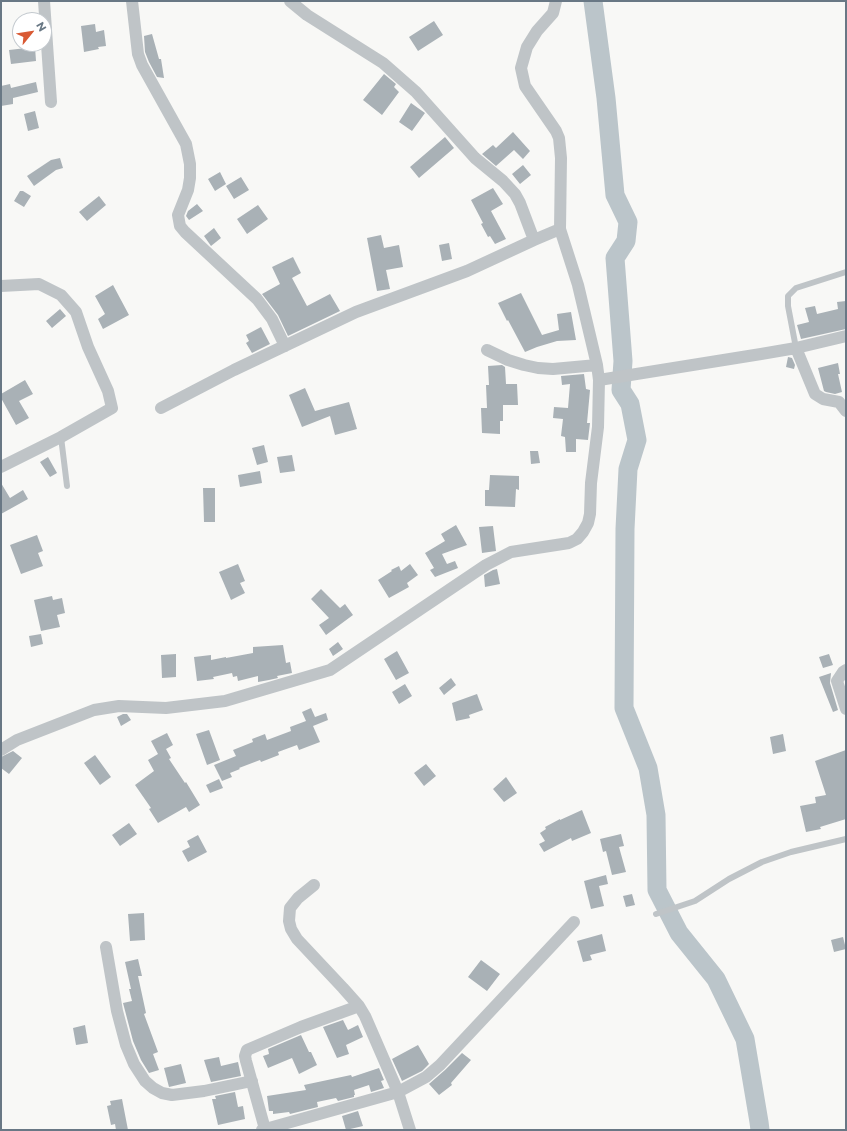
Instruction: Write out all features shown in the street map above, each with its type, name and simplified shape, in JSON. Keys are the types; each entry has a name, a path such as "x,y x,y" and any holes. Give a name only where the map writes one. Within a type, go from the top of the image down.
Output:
{"street":[{"path":"44,1 51,102"},
{"path":"132,1 138,54 142,65 186,144 190,164 190,178 188,190 178,215 180,226 265,308 285,346"},
{"path":"290,1 307,15 383,63 416,92 475,158 503,181 515,194 534,240"},
{"path":"1,750 17,740 94,710 119,706 166,708 225,701 330,670 364,645 486,565 511,552 569,543 577,539 583,532 588,524 590,514 591,484 598,427 597,365 578,285 560,229 561,158 559,138 556,131 525,86 521,68 527,47 537,31 553,13 556,1"},
{"path":"161,408 201,386 356,312 467,272 560,229"},
{"path":"1,286 39,284 61,295 76,312 88,348 108,391 112,408 61,437 1,467"},
{"path":"598,380 796,348 846,336"},
{"path":"796,348 815,394 822,400 839,402 846,411"},
{"path":"487,350 508,360 538,368 553,369 597,365"},
{"path":"846,670 837,681 846,708"},
{"path":"314,885 298,898 290,908 288,914 291,930 297,939 359,1006 398,1092 410,1130"},
{"path":"359,1006 249,1048 245,1053 263,1130 398,1092 432,1073 574,922"},
{"path":"106,947 117,1011 126,1046 139,1072 149,1084 162,1092 172,1095 252,1081"}],"lane":[{"path":"796,348 788,306 788,296 796,288 846,272"},
{"path":"61,437 67,486"},
{"path":"656,914 682,907 695,901 729,878 762,862 791,852 846,839"}],"building":[{"path":"434,21 443,35 418,51 409,37"},
{"path":"95,24 96,32 104,30 106,46 84,52 81,26"},
{"path":"152,34 159,59 161,59 164,78 157,77 145,52 144,36"},
{"path":"9,50 12,50 12,52 35,52 36,61 11,64"},
{"path":"384,74 396,84 394,87 399,92 382,115 363,100"},
{"path":"36,82 38,92 13,98 13,104 1,106 1,86 10,84 11,88"},
{"path":"411,103 425,113 412,131 399,122"},
{"path":"35,111 39,128 28,131 24,114"},
{"path":"513,132 530,151 523,159 514,150 496,166 482,154 493,145 496,148"},
{"path":"445,137 454,148 419,178 410,167"},
{"path":"60,158 63,168 56,170 34,186 27,176 51,160"},
{"path":"523,165 531,175 520,184 512,174"},
{"path":"220,172 226,184 215,191 208,179"},
{"path":"241,177 249,190 234,199 226,186"},
{"path":"493,188 503,204 491,211 506,239 495,244 490,236 488,237 481,224 483,223 471,200"},
{"path":"20,191 23,191 31,196 24,207 14,201"},
{"path":"99,196 106,205 87,221 79,212"},
{"path":"197,204 203,211 189,220 186,216 188,211"},
{"path":"258,205 268,219 247,234 237,219"},
{"path":"214,228 221,238 211,246 204,236"},
{"path":"381,235 384,248 399,245 403,267 386,270 390,289 377,291 367,238"},
{"path":"449,243 452,259 442,261 439,245"},
{"path":"293,257 301,273 292,278 307,306 330,294 340,311 288,336 278,315 262,294 280,284 272,267"},
{"path":"113,285 129,315 103,329 98,319 105,314 95,296"},
{"path":"521,293 542,335 559,330 557,314 571,312 576,340 557,341 525,352 498,303"},
{"path":"846,301 846,329 801,339 797,325 809,322 805,308 815,306 817,314 838,309 837,302"},
{"path":"60,309 66,316 52,328 46,321"},
{"path":"261,327 270,344 252,353 246,343 249,341 246,335"},
{"path":"788,357 792,358 795,365 794,369 786,367"},
{"path":"838,363 840,374 838,374 842,392 835,394 826,392 824,391 818,368"},
{"path":"502,365 505,367 506,384 517,384 518,405 503,405 503,421 500,421 500,434 482,433 481,408 487,408 486,385 489,385 488,366"},
{"path":"584,374 586,389 590,390 587,423 590,423 588,440 576,439 576,452 566,452 565,437 561,436 563,419 553,418 554,407 568,408 570,384 562,385 561,376"},
{"path":"25,380 33,394 19,401 29,418 16,425 1,398 1,394"},
{"path":"305,388 315,411 349,402 357,429 335,435 330,416 302,427 289,395"},
{"path":"264,445 268,462 257,465 252,448"},
{"path":"530,451 538,451 540,463 531,464"},
{"path":"292,455 295,471 280,473 277,457"},
{"path":"48,457 57,473 50,477 40,462"},
{"path":"260,471 262,483 240,487 238,475"},
{"path":"490,475 519,476 519,490 516,489 515,507 485,506 485,490 489,490"},
{"path":"1,483 10,498 23,490 28,499 1,514"},
{"path":"203,488 215,488 215,522 204,522"},
{"path":"456,525 467,545 442,554 447,564 455,561 458,568 435,577 430,570 434,568 425,553 445,541 441,534"},
{"path":"493,526 496,551 482,553 479,527"},
{"path":"37,535 43,551 38,553 43,566 21,574 10,545"},
{"path":"238,564 245,581 240,583 245,593 231,600 219,572"},
{"path":"410,564 418,575 407,583 409,587 389,598 378,580 399,566 401,571"},
{"path":"497,569 500,584 485,587 484,575"},
{"path":"321,589 340,608 345,604 353,615 326,635 319,625 329,618 311,599"},
{"path":"52,596 53,600 62,598 65,613 57,615 60,627 41,631 34,600"},
{"path":"41,634 43,644 31,647 29,636"},
{"path":"338,642 343,649 333,656 329,649"},
{"path":"283,645 286,663 290,662 292,673 277,676 278,678 258,682 258,676 238,681 237,676 233,677 232,673 213,677 214,679 197,681 194,657 211,655 211,660 226,658 253,653 253,647"},
{"path":"397,651 409,673 396,680 384,659"},
{"path":"176,654 176,677 162,678 161,655"},
{"path":"829,654 833,665 823,668 819,657"},
{"path":"831,673 830,683 838,710 833,712 819,677"},
{"path":"451,678 456,685 444,695 439,688"},
{"path":"405,684 412,696 399,704 392,692"},
{"path":"477,694 483,710 469,715 470,718 456,721 452,703"},
{"path":"311,708 315,717 326,713 328,720 313,726 320,742 299,750 297,745 278,752 279,755 239,768 240,769 230,773 232,777 222,781 214,765 236,756 233,750 253,742 252,739 265,734 267,740 291,731 290,727 306,721 302,712"},
{"path":"127,714 131,720 121,726 117,717"},
{"path":"209,730 220,760 207,765 196,734"},
{"path":"167,733 173,745 166,749 171,758 169,759 185,783 186,782 200,805 189,812 186,807 158,823 149,809 151,808 135,785 154,771 148,760 158,754 151,741"},
{"path":"783,734 786,751 773,754 770,737"},
{"path":"846,750 846,819 820,827 821,829 806,832 800,806 816,803 815,797 826,795 815,761"},
{"path":"13,751 22,758 9,774 1,768 1,757"},
{"path":"95,755 111,777 100,785 84,763"},
{"path":"426,764 436,776 424,786 414,773"},
{"path":"506,777 517,793 504,802 493,789"},
{"path":"219,779 223,788 210,793 206,785"},
{"path":"582,810 591,833 572,841 571,838 544,852 539,844 545,841 540,833 546,829 545,827"},
{"path":"129,823 137,834 120,846 112,835"},
{"path":"621,834 624,846 619,847 626,872 612,875 606,851 603,852 600,839"},
{"path":"198,835 207,852 188,862 182,851 190,847 187,841"},
{"path":"606,875 608,884 599,886 604,906 591,909 584,881"},
{"path":"632,894 635,905 626,907 623,896"},
{"path":"144,913 145,940 130,941 128,914"},
{"path":"602,934 606,951 590,955 592,960 583,962 577,941"},
{"path":"843,937 846,949 834,952 831,940"},
{"path":"138,959 142,976 138,976 146,1013 144,1014 158,1052 153,1054 159,1070 149,1073 141,1060 133,1041 123,1003 132,1001 125,962"},
{"path":"481,960 500,974 487,991 468,977"},
{"path":"343,1020 348,1030 358,1025 363,1037 346,1045 349,1054 337,1058 323,1027"},
{"path":"85,1025 88,1043 76,1045 73,1028"},
{"path":"301,1035 317,1065 299,1074 292,1058 268,1068 263,1056 269,1054 268,1049"},
{"path":"418,1045 429,1064 422,1071 402,1081 392,1059"},
{"path":"462,1053 471,1060 451,1083 452,1085 439,1095 429,1084"},
{"path":"219,1057 221,1066 238,1062 241,1076 211,1082 204,1060"},
{"path":"181,1064 186,1083 169,1087 164,1068"},
{"path":"379,1068 384,1080 381,1081 384,1088 371,1092 369,1085 354,1090 354,1097 338,1101 336,1098 317,1102 318,1107 290,1114 289,1112 273,1114 273,1111 269,1111 267,1096 306,1090 304,1085 351,1075 352,1077"},
{"path":"235,1092 238,1107 243,1106 245,1119 218,1125 212,1099 216,1099 215,1096"},
{"path":"122,1099 128,1130 116,1130 115,1124 111,1125 107,1106 111,1105 110,1101"},
{"path":"358,1111 363,1126 346,1130 342,1116"}],"waterway":[{"path":"593,1 606,98 615,195 628,222 626,241 615,258 623,361 621,390 630,404 637,440 628,469 625,529 624,708 648,768 656,815 657,890 679,933 716,979 745,1039 760,1130"}]}
